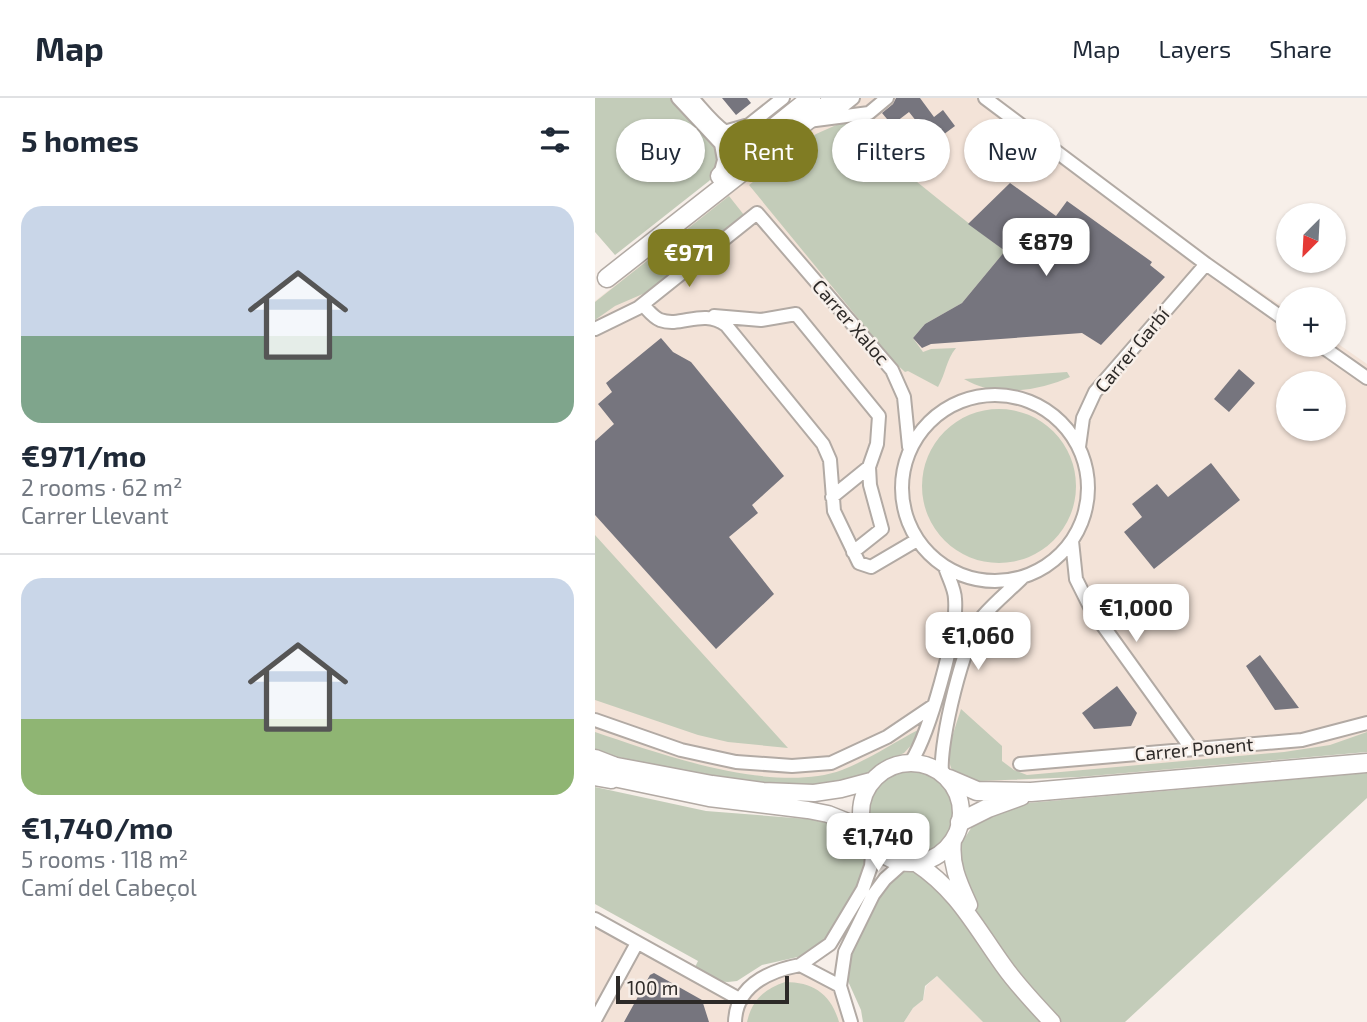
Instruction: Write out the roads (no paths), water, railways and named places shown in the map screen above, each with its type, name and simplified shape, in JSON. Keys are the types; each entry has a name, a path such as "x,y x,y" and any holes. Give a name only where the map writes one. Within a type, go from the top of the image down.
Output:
{"highway":[{"path":"785,119 811,98"},
{"path":"810,119 836,98"},
{"path":"601,283 648,234 719,177"},
{"path":"601,283 729,182"},
{"path":"595,760 603,774"},
{"path":"945,776 977,791 1031,792 1367,764"},
{"path":"960,822 1031,792"}],"main road":[{"path":"603,774 795,793 841,789 871,781 889,768 911,762 926,765 945,776 959,800 960,822 953,840 951,857 977,923 1003,965 1052,1022"},
{"path":"603,774 709,798 809,810 828,814 863,828"},
{"path":"871,781 863,795 860,811 863,828 873,845 888,857 910,863 942,883 977,923"},
{"path":"910,863 931,859 953,840"}],"street":[{"path":"678,98 719,143"},
{"path":"692,98 719,127"},
{"path":"757,119 783,98"},
{"path":"828,118 853,98"},
{"path":"818,119 870,113 887,98"},
{"path":"985,98 1276,314"},
{"name":"Carrer Xaloc","path":"643,305 757,213 892,370 904,397 909,447"},
{"name":"Carrer Garbí","path":"1079,447 1083,418 1095,392 1206,264"},
{"path":"595,329 643,305 663,321 726,315 761,320 796,314 879,416 877,444 869,467 870,485 882,529 853,552"},
{"path":"703,317 726,325 823,444 830,460 834,511 859,563 871,567 916,540"},
{"path":"1337,357 1367,378"},
{"path":"945,776 944,739 967,645 982,617 1023,578 1051,564 1072,541 1083,519 1088,495 1087,471 1079,447 1062,423 1038,404 1009,395 979,395 951,404 927,422 909,447 901,478 903,511 916,540 945,568 969,578 996,582 1023,578"},
{"path":"832,497 869,467"},
{"path":"1072,541 1076,579 1091,609 1191,748"},
{"path":"911,762 924,739 950,641 955,598 945,568"},
{"path":"595,720 681,750 736,762 792,766 831,763 887,737 933,706"},
{"name":"Carrer Ponent","path":"1020,764 1302,740 1367,723"},
{"path":"735,1022 741,1000 751,986 765,975 800,965 829,944 868,879 873,845"},
{"path":"851,1022 840,986 845,952 873,895 885,879 910,863"},
{"path":"595,919 741,1000"},
{"path":"595,1020 637,943"},
{"path":"800,965 840,986"}]}
